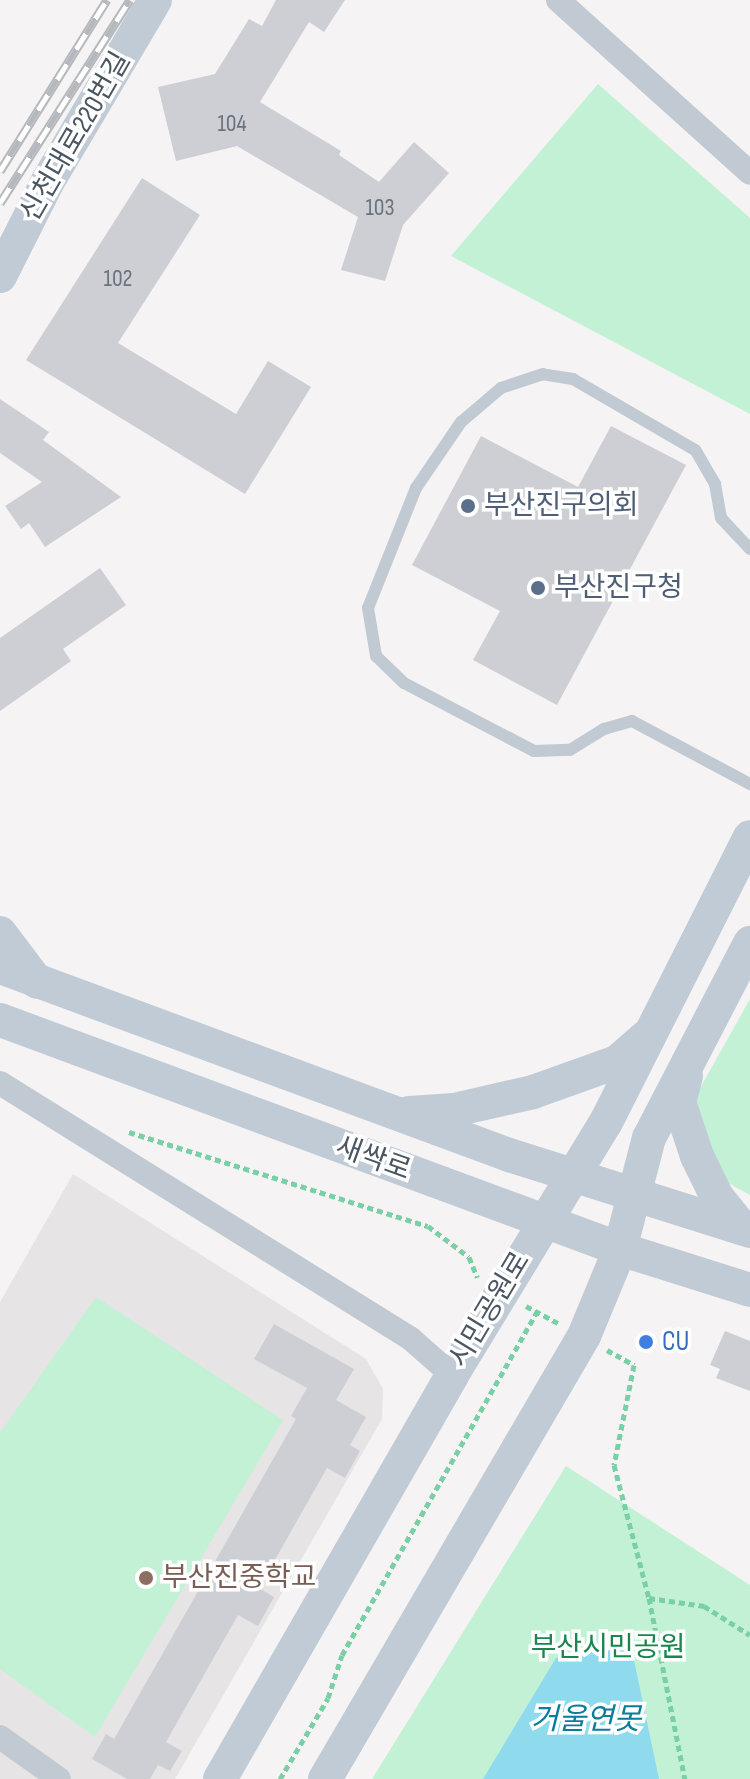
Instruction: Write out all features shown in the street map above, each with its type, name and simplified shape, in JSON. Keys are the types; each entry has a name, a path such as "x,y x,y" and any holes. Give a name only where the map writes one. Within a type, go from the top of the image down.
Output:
{"main road":[{"name":"신천대로220번길","path":"0,276 48,181 155,0"},
{"name":"시민공원로","path":"220,1779 542,1221 606,1122 750,837"},
{"path":"0,933 40,985"},
{"path":"325,1779 584,1336 620,1249 649,1138 696,1041 750,943"},
{"name":"새싹로","path":"0,967 40,985 569,1176 635,1193 746,1229"},
{"name":"새싹로","path":"0,1020 542,1221 750,1290"},
{"path":"395,1114 454,1110 533,1092 617,1062 654,1030"},
{"path":"696,1041 679,1102 717,1197 746,1229"}],"street":[{"path":"558,0 750,173"},
{"path":"0,1083 411,1339 452,1375"},
{"path":"0,1737 59,1779"}],"lane":[{"path":"750,549 721,518 715,484 695,450 573,379 543,374 501,388 461,422 416,488 368,608 376,656 404,683 534,751 570,750 604,729 632,721 750,784"}],"path":[{"path":"113,1127 428,1226 469,1257 478,1281 537,1312 342,1655 328,1698 280,1779"},
{"path":"634,1365 614,1465 649,1598 685,1779"},
{"path":"649,1598 704,1606 750,1635"}],"shaded area":[{"name":"부산진중학교","path":"73,1174 366,1359 383,1389 382,1419 175,1779 0,1779 0,1302"}],"green space":[{"path":"598,84 750,218 750,414 451,256"},
{"path":"750,999 750,1195 728,1183 693,1117 694,1099"},
{"path":"96,1297 283,1420 95,1737 0,1669 0,1433"},
{"name":"부산시민공원","path":"566,1466 750,1585 750,1779 372,1779"}],"water":[{"name":"거울연못","path":"625,1641 631,1646 659,1779 483,1779 556,1658"}],"building":[{"path":"276,0 345,0 324,32 309,22 260,102 341,151 339,155 379,182 414,142 449,173 403,225 385,281 341,270 358,217 237,146 176,161 158,87 215,74 249,19 262,26"},
{"path":"142,178 200,215 118,343 236,414 268,361 311,387 245,494 26,360"},
{"path":"0,399 49,432 43,440 121,497 45,547 29,523 21,529 5,506 42,482 0,453"},
{"name":"부산진구청","path":"611,426 686,465 557,705 473,660 500,611 412,565 481,436 578,487"},
{"path":"100,568 126,605 63,649 71,661 0,711 0,638"},
{"path":"274,1324 354,1369 336,1400 366,1417 350,1445 360,1451 345,1478 327,1468 259,1588 274,1597 258,1626 238,1615 166,1742 182,1751 170,1771 158,1765 150,1779 127,1779 92,1759 106,1734 114,1739 296,1419 291,1416 307,1388 254,1359"},
{"path":"725,1331 750,1341 750,1391 716,1378 720,1369 710,1365"}],"railway":[{"path":"0,171 107,0"},
{"path":"0,203 130,0"}],"place":[{"name":"부산진구의회","path":"468,506"},
{"name":"부산진구청","path":"538,588"},
{"name":"CU","path":"646,1342"},
{"name":"부산진중학교","path":"146,1578"}]}
